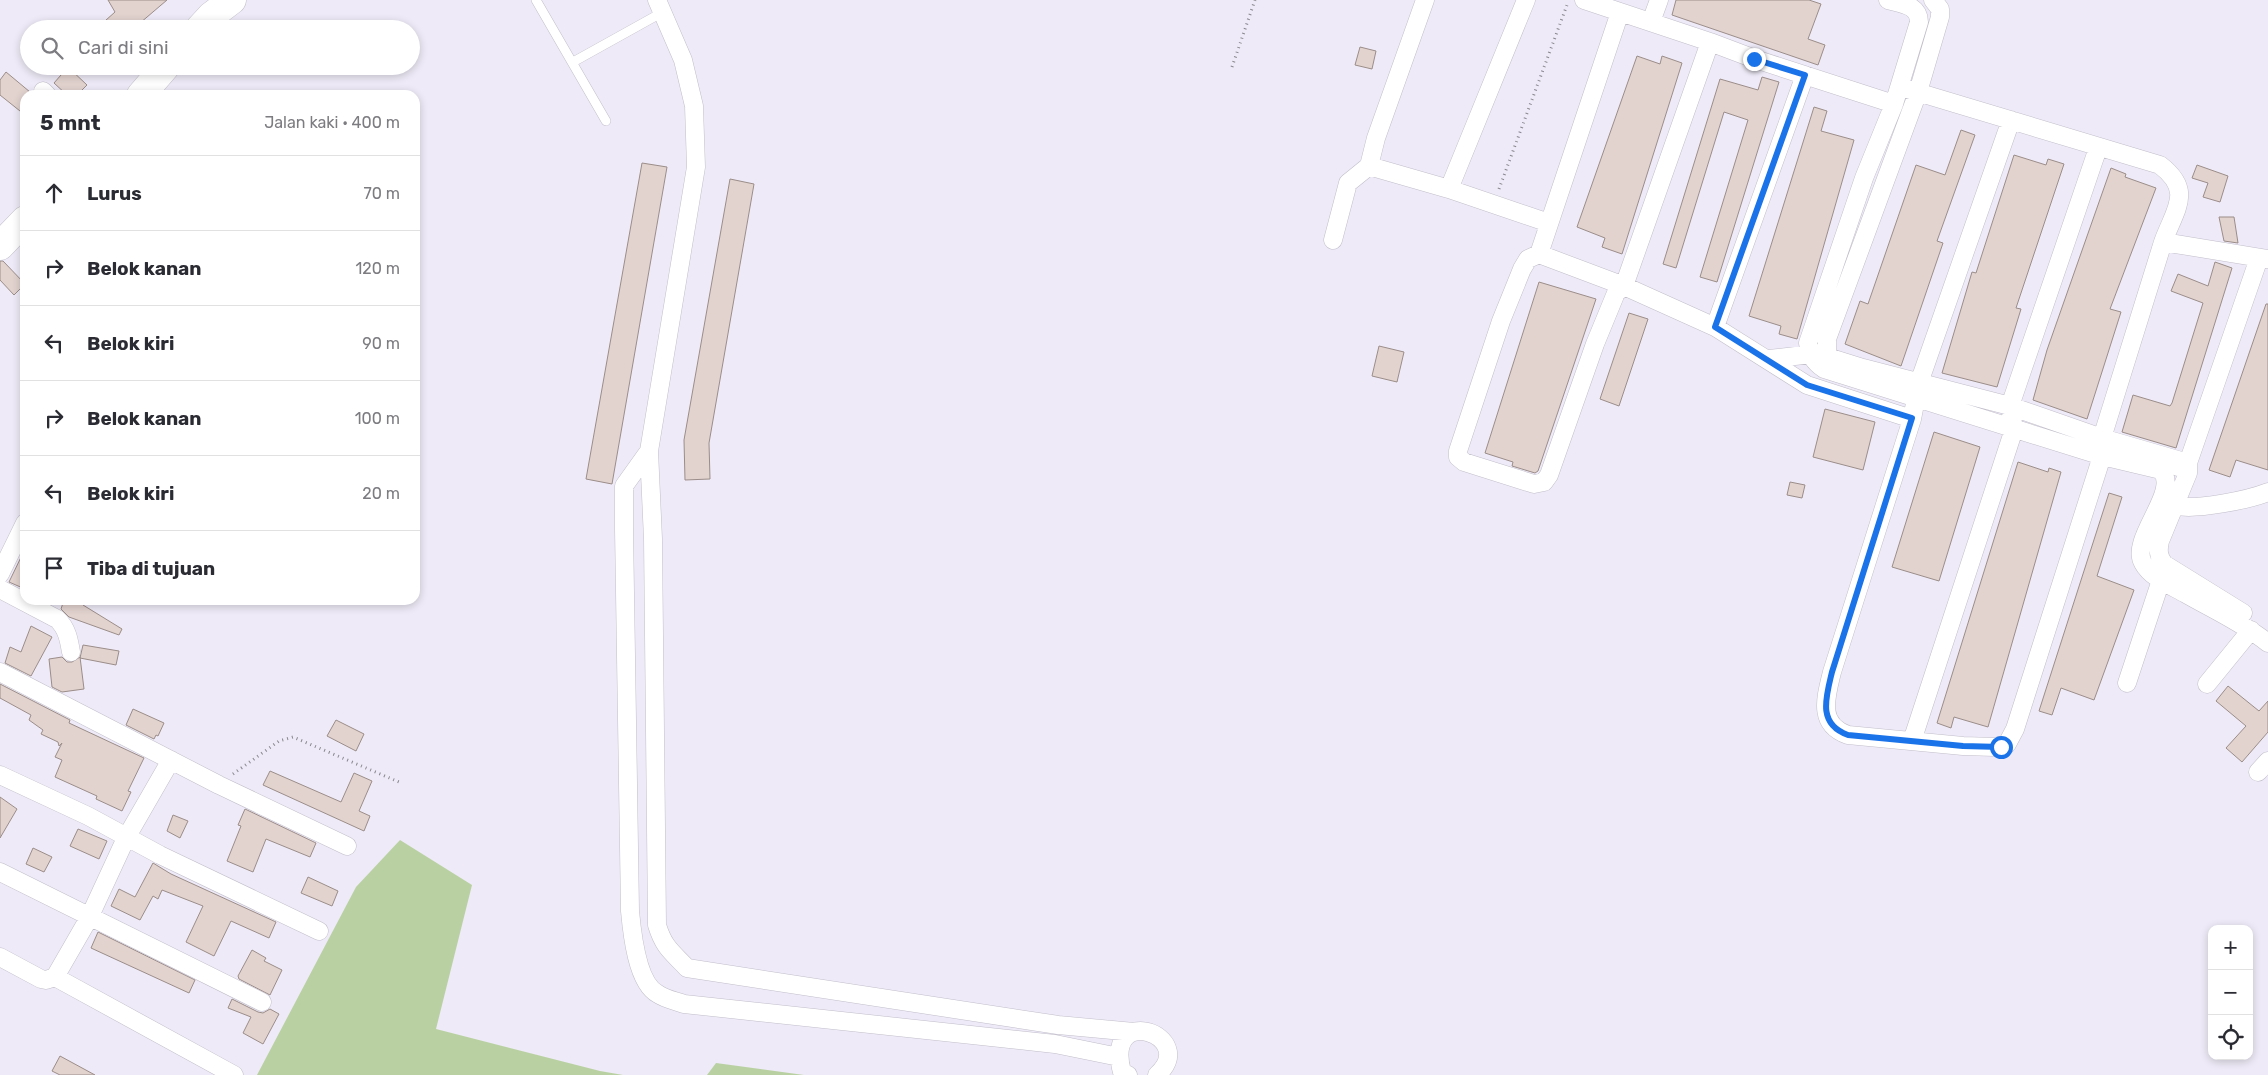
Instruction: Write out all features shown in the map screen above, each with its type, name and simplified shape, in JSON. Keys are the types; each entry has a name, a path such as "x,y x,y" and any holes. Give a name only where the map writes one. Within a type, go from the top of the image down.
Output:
{"main road":[{"path":"209,20 232,0"},
{"path":"145,90 158,75"},
{"path":"0,246 20,225"}],"street":[{"path":"1333,240 1348,183 1369,166 1376,138 1425,0"},
{"path":"1450,189 1526,0"},
{"path":"1584,0 1710,42 1754,59 1894,104"},
{"path":"1651,22 1659,0"},
{"path":"1888,0 1914,8 1919,14 1920,22 1894,104 1864,178 1808,343 1818,353 1918,390 2014,429 2102,456 2156,468 2165,474"},
{"path":"1818,353 1827,339 1918,92 1940,17 1936,1"},
{"path":"660,6 683,60 694,106 696,167 649,452 654,539 657,925 666,948 687,968 1058,1025 1134,1032 1149,1031 1156,1034 1166,1045 1167,1060 1164,1068 1157,1075"},
{"path":"1539,254 1620,12"},
{"path":"1710,42 1624,286 1616,293 1595,344 1549,475 1544,482 1534,484 1464,462 1458,457 1458,452 1501,321 1522,269 1528,259 1539,254 1624,286 1715,327 1807,385 1912,418"},
{"path":"1715,327 1805,75"},
{"path":"1899,87 2011,120 2098,148 2160,165 2175,178 2179,186 2180,196 2163,242 2102,438 2102,456 2048,629 2014,729 2007,744 2001,747 1971,747 1848,735 1839,732 1830,724 1825,707 1832,672 1912,418 1918,390 2011,120"},
{"path":"1912,741 2014,429 2010,406 2098,148"},
{"path":"1369,166 1450,189 1550,223"},
{"path":"2163,242 2264,259 2188,462 2188,472 2142,542 2140,552 2142,563 2161,580 2260,631"},
{"path":"1768,359 1818,353"},
{"path":"1918,390 2010,406 2102,438 2188,462"},
{"path":"649,452 624,486 624,548 630,911 633,939 642,975 656,994 684,1004 1055,1044 1123,1070 1122,1042 1134,1032"},
{"path":"2165,474 2188,462"},
{"path":"2165,474 2168,502 2158,550 2164,564 2245,614 2268,643"},
{"path":"2168,502 2204,505 2268,492"},
{"path":"0,574 20,533"},
{"path":"2127,683 2161,580"},
{"path":"0,589 20,600"},
{"path":"30,605 57,619 62,624 68,635 70,652"},
{"path":"2207,684 2260,631"},
{"path":"0,672 219,785 347,846"},
{"path":"0,957 41,979 46,980 55,977 89,918 126,838 171,760"},
{"path":"0,775 88,816 126,838 319,931"},
{"path":"0,872 89,918 262,1002"},
{"path":"55,977 234,1075"}],"lane":[{"path":"536,0 606,121"},
{"path":"573,62 660,6"}],"path":[{"path":"1232,67 1255,0"},
{"path":"1494,204 1569,0"},
{"path":"219,785 245,763 279,741 293,737 399,782"}],"green space":[{"path":"400,840 472,885 436,1029 600,1071 623,1075 257,1075 356,887"},
{"path":"716,1063 804,1075 707,1075"}],"building":[{"path":"108,0 167,0 144,20 106,20 115,12"},
{"path":"1676,0 1809,0 1821,4 1808,39 1825,45 1818,65 1672,15"},
{"path":"1360,47 1376,51 1372,69 1355,65"},
{"path":"1637,56 1660,64 1662,56 1682,63 1622,254 1602,247 1605,238 1577,227"},
{"path":"6,72 28,90 20,90 20,111 0,95 0,80"},
{"path":"61,75 76,75 87,85 82,90 62,90 54,83"},
{"path":"1762,77 1779,82 1717,282 1700,277 1748,120 1724,112 1676,268 1663,264 1720,79 1758,90"},
{"path":"1814,107 1827,111 1821,131 1854,140 1797,339 1779,334 1781,326 1749,316"},
{"path":"1961,130 1975,135 1937,241 1943,243 1901,366 1845,344 1860,301 1868,304 1916,165 1945,175"},
{"path":"2014,155 2046,165 2048,159 2064,164 2016,308 2021,309 1997,387 1942,373 1972,272 1976,273"},
{"path":"642,163 667,167 612,484 586,479"},
{"path":"2197,165 2228,176 2220,202 2203,197 2208,183 2192,178"},
{"path":"2111,168 2126,174 2125,177 2156,188 2110,309 2121,312 2087,419 2033,400 2047,350"},
{"path":"730,179 754,184 709,443 710,479 685,480 684,440"},
{"path":"2219,217 2234,217 2238,243 2224,241"},
{"path":"0,261 3,261 20,279 20,289 14,295 0,280"},
{"path":"2215,262 2232,268 2176,448 2122,432 2133,395 2170,406 2172,403 2203,303 2171,291 2178,274 2208,286"},
{"path":"1539,282 1596,299 1538,471 1535,473 1512,466 1513,462 1485,453"},
{"path":"2266,304 2268,304 2268,470 2236,460 2230,477 2209,470"},
{"path":"1629,313 1648,319 1619,406 1600,399"},
{"path":"1379,346 1404,352 1397,382 1372,376"},
{"path":"1825,409 1875,422 1863,470 1813,457"},
{"path":"1934,432 1980,447 1939,581 1892,567"},
{"path":"2018,462 2048,472 2049,468 2061,472 1988,727 1954,717 1951,728 1937,723"},
{"path":"1790,482 1805,485 1802,498 1787,495"},
{"path":"2109,493 2122,497 2097,576 2134,590 2094,700 2061,688 2052,715 2039,711"},
{"path":"20,559 20,587 9,582"},
{"path":"62,605 83,605 122,629 119,635 69,617 61,609"},
{"path":"31,626 52,637 31,676 5,663 10,647 21,652"},
{"path":"83,645 119,651 116,665 80,658"},
{"path":"62,657 67,662 72,662 80,657 84,689 62,692 52,687 49,659"},
{"path":"0,684 70,720 69,723 144,758 128,791 131,792 122,811 96,799 97,796 55,777 62,760 55,757 62,743 59,746 58,742 41,734 43,730 29,720 31,715 0,698"},
{"path":"2228,686 2259,711 2268,701 2268,732 2242,762 2226,748 2246,726 2216,701"},
{"path":"133,709 164,723 158,736 156,735 154,739 126,725"},
{"path":"336,720 364,734 356,751 327,736"},
{"path":"270,771 341,802 354,773 372,781 359,811 370,816 364,831 263,785"},
{"path":"0,797 17,809 0,838"},
{"path":"245,809 316,843 310,857 266,839 253,872 227,861 241,826 238,825"},
{"path":"173,815 188,821 180,838 167,831"},
{"path":"78,829 107,841 99,859 70,846"},
{"path":"33,848 52,857 44,872 26,864"},
{"path":"153,863 171,874 276,922 269,938 231,921 214,956 186,942 203,906 162,890 158,899 153,896 140,920 111,906 119,889 135,897"},
{"path":"308,877 338,891 332,906 301,893"},
{"path":"98,932 195,980 189,993 91,948"},
{"path":"252,950 266,958 264,961 282,970 270,995 239,979 238,976"},
{"path":"232,999 258,1012 263,1013 270,1009 279,1014 263,1044 243,1033 251,1017 228,1008"},
{"path":"60,1056 95,1075 60,1075 52,1071"}],"route":[{"path":"1754,59 1805,75 1715,327 1807,385 1912,418 1826,694 1825,707 1830,724 1839,732 1848,735 1963,746 2001,747"}]}
